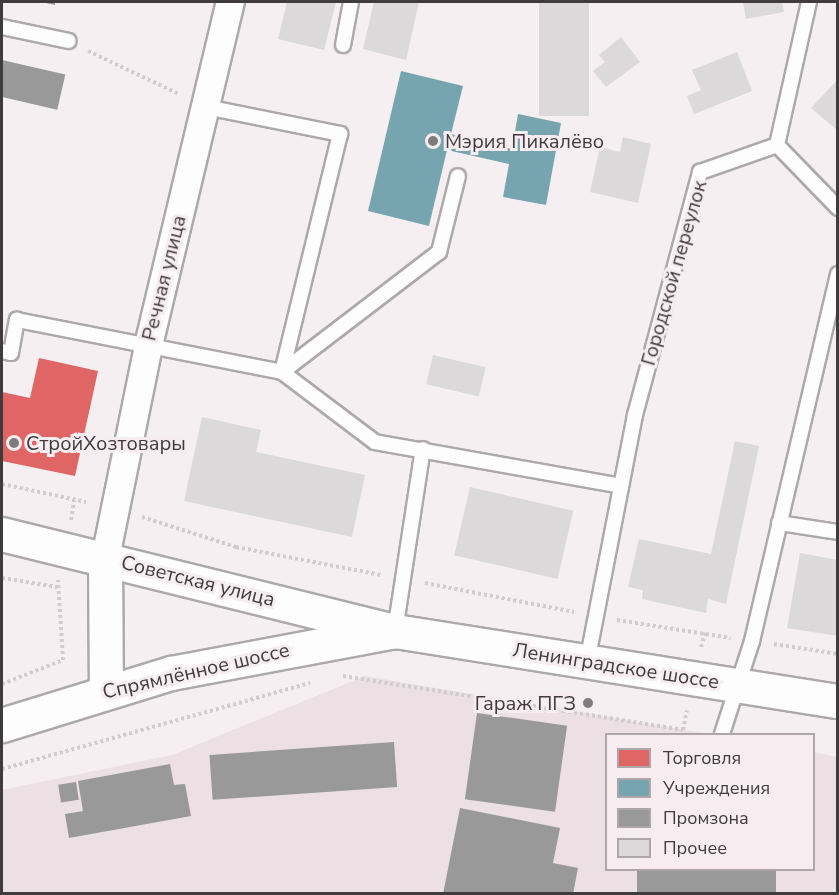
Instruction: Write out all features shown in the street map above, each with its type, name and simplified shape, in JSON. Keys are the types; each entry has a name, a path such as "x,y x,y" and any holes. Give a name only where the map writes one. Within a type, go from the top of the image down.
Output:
{"main road":[{"name":"Советская улица","path":"2,534 105,557 395,631"},
{"path":"105,557 106,691"},
{"name":"Ленинградское шоссе","path":"395,631 837,701"},
{"name":"Спрямлённое шоссе","path":"2,725 106,691 395,631"}],"street":[{"name":"Речная улица","path":"105,557 148,345 230,2"}],"lane":[{"path":"343,45 351,2"},
{"path":"809,2 777,145 837,208"},
{"path":"2,27 69,41"},
{"path":"206,107 340,134 282,372"},
{"name":"Городской переулок","path":"621,486 635,415 700,172 777,145"},
{"path":"282,372 439,252 458,176"},
{"path":"723,733 779,523 837,274"},
{"path":"2,351 10,353 17,320 282,372 375,442 621,486 587,662"},
{"path":"395,631 423,449"},
{"path":"779,523 837,532"}],"path":[{"path":"69,41 206,107"},
{"path":"2,578 57,587 63,660 2,684"},
{"path":"338,675 683,730"},
{"path":"2,769 316,681"}],"shaded area":[{"path":"365,676 703,733 605,733 605,871 815,871 815,752 837,757 837,893 2,894 2,790 172,755"}],"building: Торговля":[{"path":"39,358 98,371 75,476 2,461 2,392 30,398"}],"building: Учреждения":[{"name":"Мэрия Пикалёво","path":"401,71 463,86 451,134 512,149 518,114 561,123 546,205 503,197 509,164 447,150 429,226 368,211"}],"building: Промзона":[{"path":"2,60 65,75 57,110 2,97"},
{"path":"477,713 567,726 555,812 465,799"},
{"path":"394,742 397,787 213,800 209,755"},
{"path":"170,764 174,785 185,784 191,816 69,838 65,814 83,811 78,781"},
{"path":"76,782 79,800 61,803 58,785"},
{"path":"460,808 560,828 553,863 578,868 573,894 443,894"},
{"path":"637,871 776,871 776,894 637,894"}],"building: Прочее":[{"path":"287,2 336,2 324,50 278,39"},
{"path":"374,2 419,2 406,60 363,49"},
{"path":"539,2 589,2 589,116 539,116"},
{"path":"743,2 782,2 784,12 746,19"},
{"path":"621,37 640,62 606,87 593,71 605,62 599,55"},
{"path":"737,52 752,91 694,114 687,96 701,90 692,70"},
{"path":"838,79 838,131 811,108"},
{"path":"623,137 651,144 638,203 590,192 600,147 620,152"},
{"path":"433,355 486,367 479,396 426,384"},
{"path":"202,417 261,430 256,452 365,475 352,537 184,501"},
{"path":"735,441 759,446 726,604 708,599 706,613 642,599 643,590 628,587 639,539 711,554"},
{"path":"470,487 573,511 558,579 454,555"},
{"path":"800,553 838,560 838,636 787,628"}],"place":[{"name":"Мэрия Пикалёво","path":"433,141"},
{"name":"СтройХозтовары","path":"14,443"},
{"name":"Гараж ПГЗ","path":"588,703"}]}
